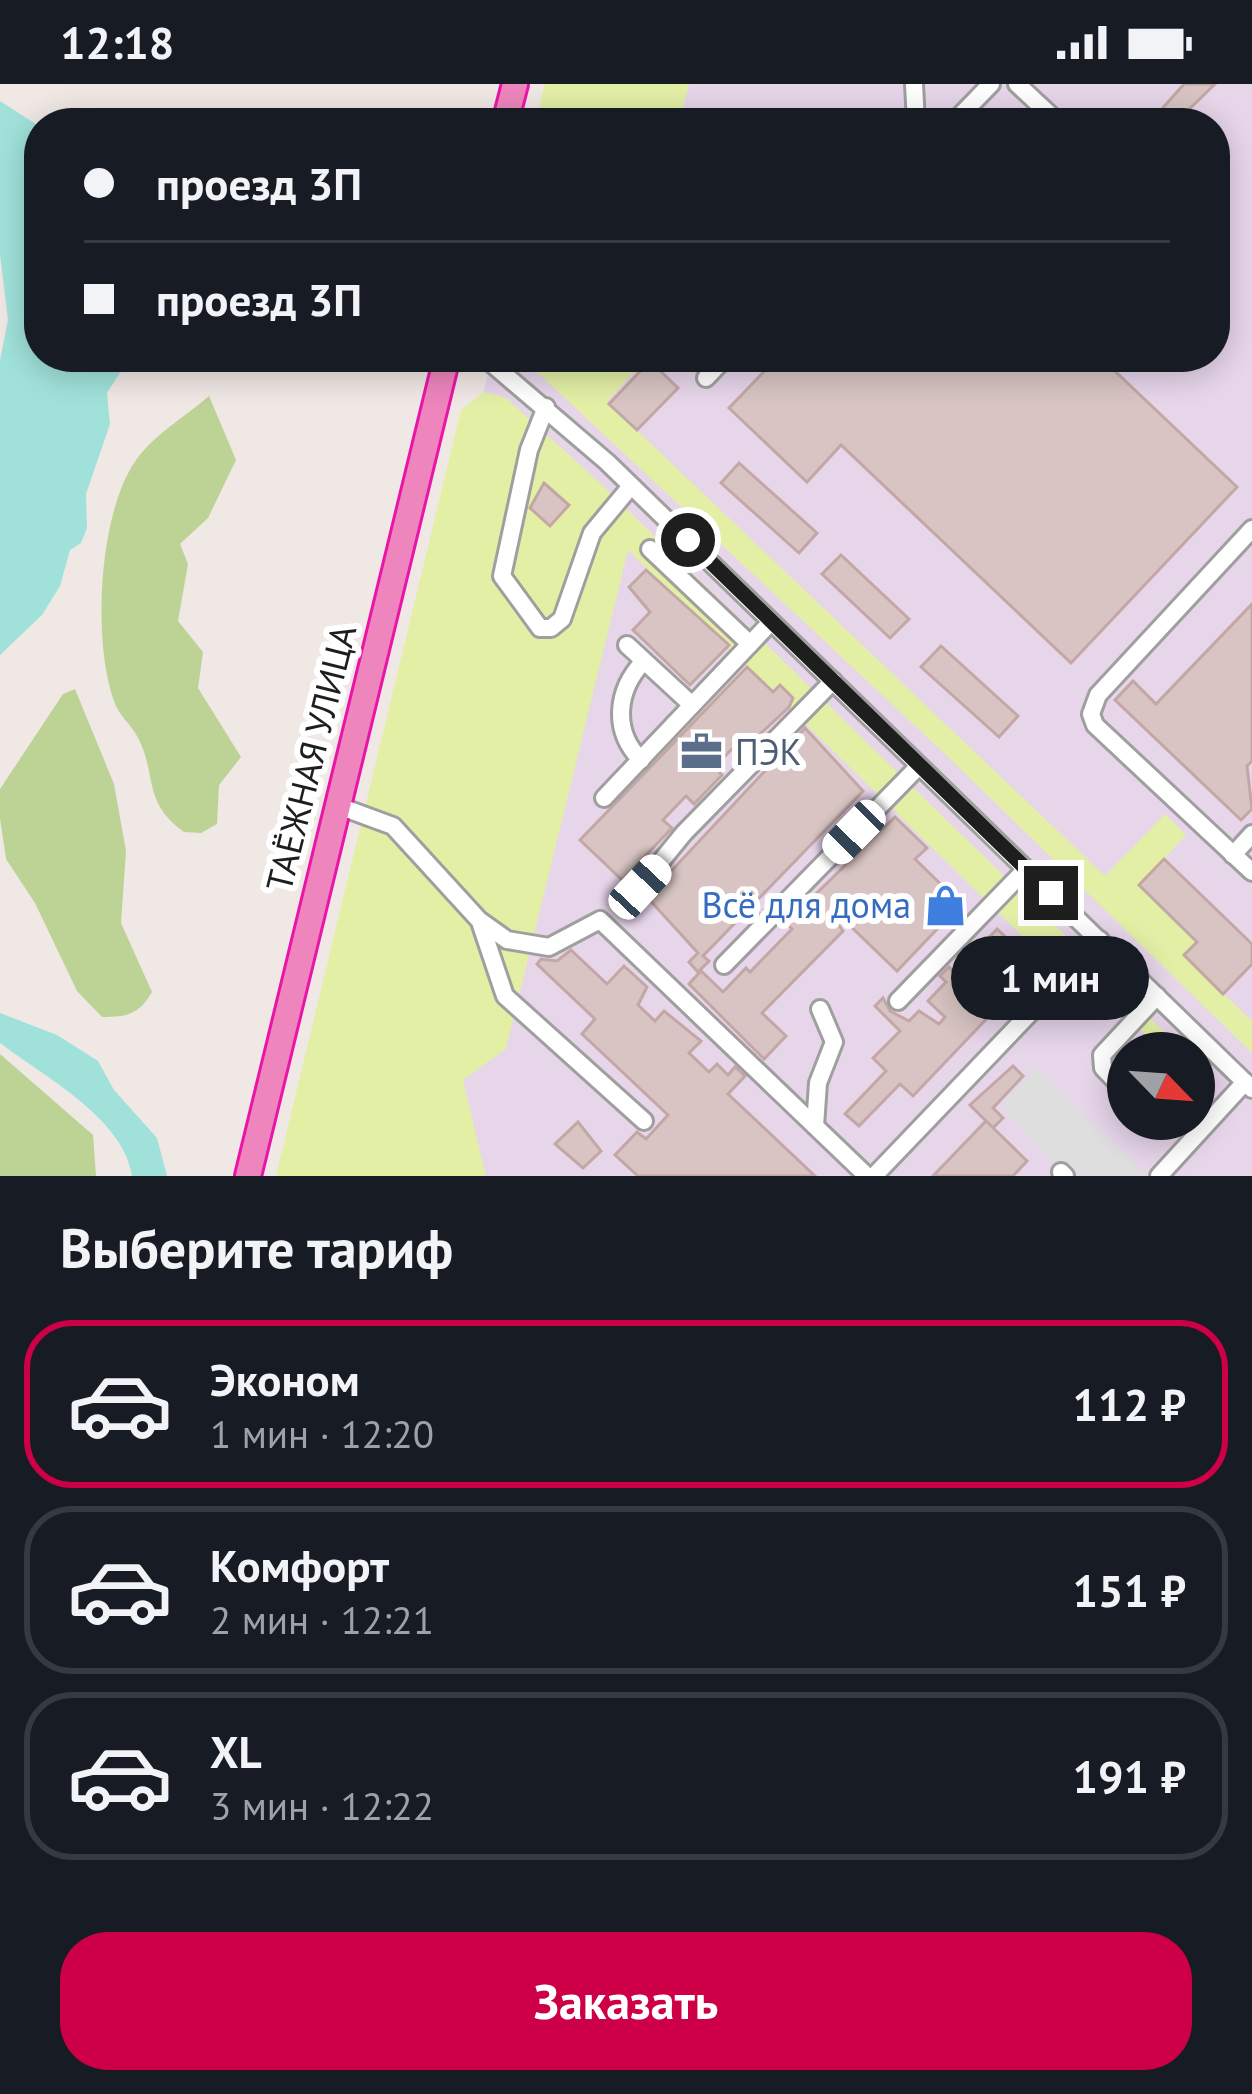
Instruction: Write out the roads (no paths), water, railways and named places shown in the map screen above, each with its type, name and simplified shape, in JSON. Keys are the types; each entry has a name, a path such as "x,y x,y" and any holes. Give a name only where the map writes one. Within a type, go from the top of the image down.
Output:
{"highway":[{"name":"ТАЁЖНАЯ УЛИЦА","path":"248,1176 443,372"}],"street":[{"path":"968,108 991,84"},
{"path":"1017,84 1043,108"},
{"path":"503,372 632,486 1248,1086 1159,1176"},
{"path":"706,378 712,372"},
{"path":"546,407 537,419 502,576 540,628 556,626 568,609 592,533 632,486"},
{"path":"1252,529 1098,694 1090,714 1095,725 1252,872"},
{"path":"650,548 750,644"},
{"path":"604,798 772,622"},
{"path":"627,645 692,705"},
{"path":"641,760 623,740 620,725 627,681 644,661"},
{"path":"640,887 684,833 832,681"},
{"path":"724,965 919,766"},
{"path":"336,805 393,826 479,920 507,940 538,948 600,920 871,1176 1100,940"},
{"path":"1233,855 1252,834"},
{"path":"898,1001 1026,869"},
{"path":"479,920 505,996 644,1121"},
{"path":"1123,1032 1156,996"},
{"path":"815,1126 818,1082 834,1042 820,1009"}],"water":[{"path":"0,101 24,116 24,372 120,372 107,393 110,424 86,494 87,528 81,543 70,550 60,586 42,615 0,655 0,360 8,320 0,255"},
{"path":"0,1013 57,1035 98,1061 114,1090 157,1138 167,1176 132,1176 126,1155 98,1117 0,1043"}],"place":[{"name":"ПЭК","path":"701,752"},
{"name":"Всё для дома","path":"945,905"}]}
